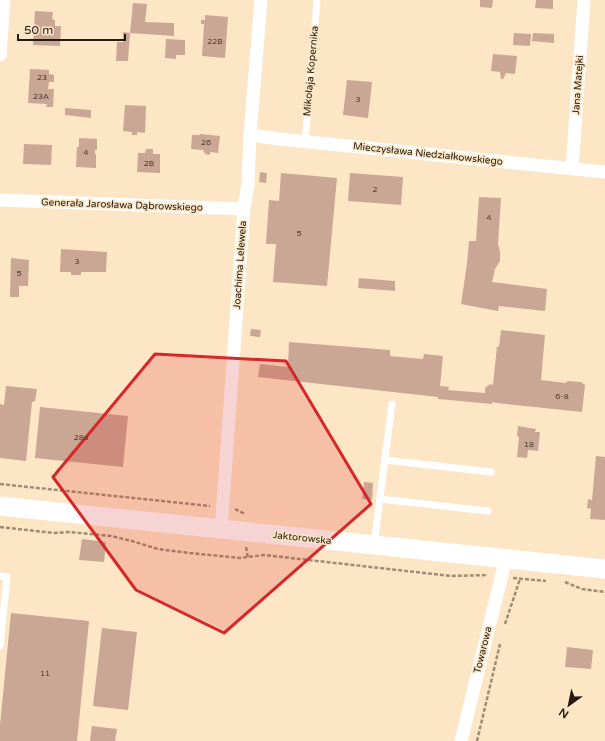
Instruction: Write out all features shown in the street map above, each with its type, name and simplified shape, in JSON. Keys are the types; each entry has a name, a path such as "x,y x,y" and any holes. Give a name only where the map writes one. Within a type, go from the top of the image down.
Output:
{"main road":[{"name":"Jaktorowska","path":"0,506 605,569"}],"street":[{"path":"0,55 4,0"},
{"name":"Joachima Lelewela","path":"221,530 244,209 248,184 250,135 261,0"},
{"name":"Jana Matejki","path":"572,169 584,0"},
{"name":"Mieczysława Niedziałkowskiego","path":"250,135 305,142 605,172"},
{"name":"Generała Jarosława Dąbrowskiego","path":"0,200 244,209"},
{"name":"Towarowa","path":"461,741 506,558"}],"lane":[{"name":"Mikołaja Kopernika","path":"305,142 317,0"},
{"path":"374,545 392,404"},
{"path":"385,460 491,472"},
{"path":"380,500 488,511"},
{"path":"0,576 7,577 0,646"}],"path":[{"path":"0,484 210,506"},
{"path":"0,527 54,533 70,532 111,536 158,549 240,558 264,555 451,576 484,575 550,581"},
{"path":"503,631 520,579"},
{"path":"558,582 566,583 582,589 605,592"},
{"path":"477,741 502,638"}],"highlighted area":[{"path":"155,354 286,361 371,504 224,633 136,590 53,477"}],"building":[{"path":"480,0 493,0 492,8 480,7"},
{"path":"536,0 553,0 553,9 535,8"},
{"path":"133,3 147,4 145,22 174,23 174,36 130,33"},
{"path":"35,11 53,12 52,19 55,20 55,26 61,26 60,46 33,45"},
{"path":"205,15 228,17 225,58 202,56 204,24 201,24 201,20 205,20"},
{"path":"123,32 130,33 128,61 116,61 117,42 123,42"},
{"path":"514,33 531,34 530,46 513,45"},
{"path":"533,33 554,34 554,43 532,41"},
{"path":"166,39 185,40 185,55 176,55 176,59 165,58"},
{"path":"493,54 517,56 515,74 506,73 503,79 501,79 500,72 491,71"},
{"path":"30,69 49,70 49,74 54,75 54,82 49,82 48,89 54,89 53,107 46,107 47,104 28,103"},
{"path":"347,80 372,82 368,118 343,115"},
{"path":"125,105 146,106 145,133 137,132 137,135 132,135 132,132 123,131"},
{"path":"65,108 91,110 91,118 65,115"},
{"path":"200,134 220,136 218,153 211,152 209,155 205,154 203,150 191,149 192,135"},
{"path":"79,138 97,139 97,150 95,150 96,168 76,167"},
{"path":"24,144 52,145 51,165 23,164"},
{"path":"146,149 153,149 153,154 160,154 160,173 137,172 138,153 145,153"},
{"path":"260,172 267,173 266,183 259,182"},
{"path":"281,173 337,178 327,286 273,282 276,244 266,244 269,200 279,201"},
{"path":"350,173 403,177 401,205 348,201"},
{"path":"479,197 501,198 498,244 500,261 495,269 492,282 547,289 545,311 499,306 498,311 461,304 469,241 476,241"},
{"path":"61,249 107,252 106,272 81,272 81,275 71,275 71,272 60,272"},
{"path":"11,258 29,260 28,286 19,286 19,297 10,297"},
{"path":"359,278 395,281 395,291 358,288"},
{"path":"251,329 261,330 260,337 250,336"},
{"path":"501,330 545,335 541,380 565,383 568,381 581,382 585,385 582,412 492,402 492,404 438,399 438,397 258,377 260,364 288,367 289,342 390,350 390,356 423,359 424,354 443,356 440,386 449,387 448,390 485,393 485,388 490,384 493,385 497,346 499,347"},
{"path":"6,386 37,389 35,401 32,402 26,461 0,458 0,404 4,405"},
{"path":"40,407 128,416 123,467 35,458"},
{"path":"518,426 536,429 535,432 540,432 538,451 528,450 527,458 517,457 519,437 517,436"},
{"path":"596,456 605,457 605,520 590,519 591,509 587,508 588,499 592,500"},
{"path":"364,482 373,483 372,500 362,499"},
{"path":"82,539 106,542 104,562 79,560"},
{"path":"11,613 89,621 77,741 0,741 0,725"},
{"path":"102,628 137,632 128,710 93,706"},
{"path":"567,647 593,650 591,669 565,667"},
{"path":"92,726 117,729 115,741 90,741"}]}
